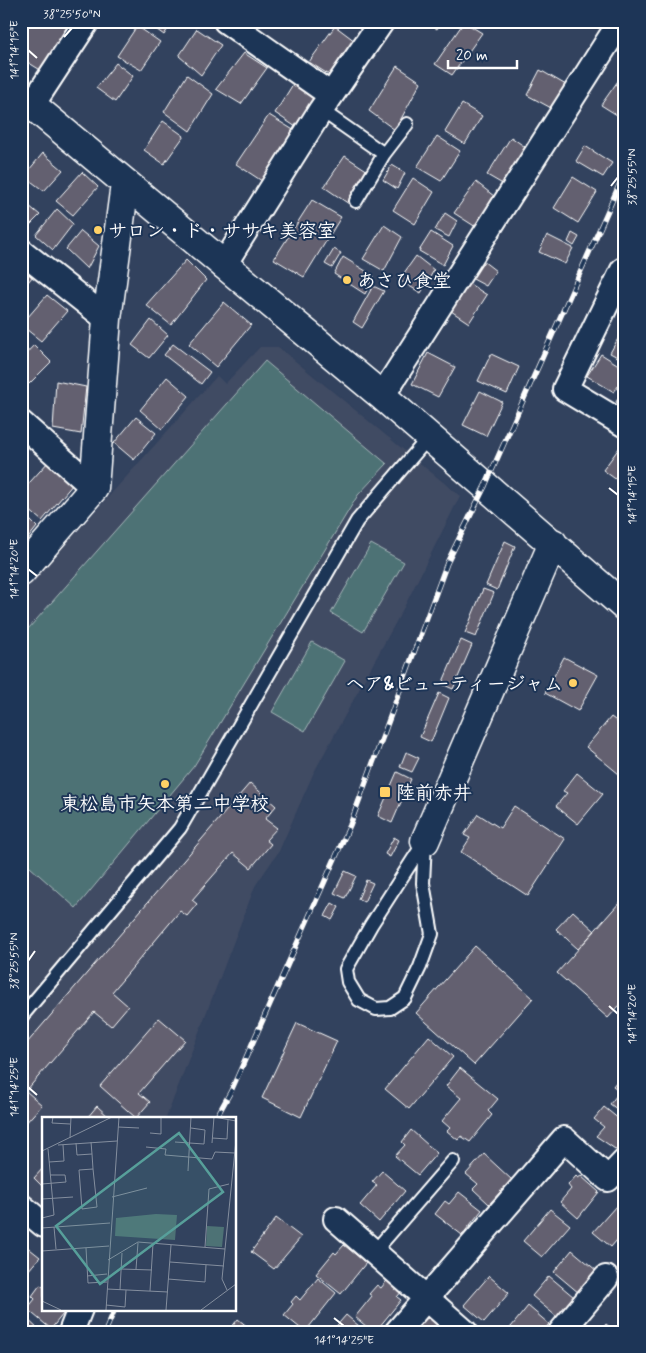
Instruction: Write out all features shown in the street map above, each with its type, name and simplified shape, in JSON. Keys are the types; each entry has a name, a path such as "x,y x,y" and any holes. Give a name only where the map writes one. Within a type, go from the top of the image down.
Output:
{"street":[{"path":"87,21 27,100 223,266 382,396 625,607"},
{"path":"226,21 326,103"},
{"path":"223,266 326,103 382,21"},
{"path":"382,396 621,21"},
{"path":"21,572 94,488 108,319 125,184"},
{"path":"21,251 108,319"},
{"path":"624,269 565,388 625,425"},
{"path":"21,424 94,488"},
{"path":"425,841 553,543"},
{"path":"397,1332 564,1139 608,1180 625,1161"},
{"path":"21,1206 42,1223"},
{"path":"336,1219 465,1332"},
{"path":"561,1332 606,1278"},
{"path":"71,1332 80,1310"}],"lane":[{"path":"326,103 384,154"},
{"path":"356,201 384,154 407,124"},
{"path":"21,1017 180,828 357,521 429,437"},
{"path":"425,841 423,882 432,934 420,967 405,998 390,1008 376,1009 359,1000 348,982 346,970 371,925 425,841"},
{"path":"374,1252 453,1161"}],"path":[{"path":"407,788 419,793"}],"shaded area":[{"name":"東松島市矢本第二中学校","path":"260,347 278,347 460,496 404,607 313,774 279,851 255,886 166,1117 42,1117 42,1206 21,1189 21,594 217,376 225,384"}],"green space":[{"path":"265,361 387,464 358,495 194,766 76,908 21,859 21,637"},
{"path":"371,544 404,562 363,632 331,613"},
{"path":"312,642 345,661 305,731 272,712"}],"building":[{"path":"30,21 75,21 42,71 21,58 21,32"},
{"path":"145,21 173,21 164,35"},
{"path":"425,21 442,21 437,29"},
{"path":"464,22 482,33 452,75 435,64"},
{"path":"137,26 160,42 141,70 117,56"},
{"path":"335,26 355,41 334,78 309,62"},
{"path":"197,29 221,45 201,75 179,56"},
{"path":"244,53 267,68 241,104 216,89"},
{"path":"116,63 133,76 115,102 96,88"},
{"path":"397,66 421,82 395,130 369,111"},
{"path":"540,70 566,85 553,109 527,95"},
{"path":"625,71 625,120 601,105"},
{"path":"187,75 213,94 190,131 164,112"},
{"path":"295,81 316,94 296,127 275,113"},
{"path":"462,104 482,116 465,144 445,132"},
{"path":"269,115 295,131 265,183 236,164"},
{"path":"163,121 184,136 164,164 144,150"},
{"path":"437,136 460,151 441,181 417,167"},
{"path":"511,137 528,149 506,186 487,175"},
{"path":"585,146 612,163 603,177 576,161"},
{"path":"43,153 63,170 44,191 24,176"},
{"path":"345,156 368,171 349,204 324,187"},
{"path":"392,165 405,173 397,189 383,180"},
{"path":"82,172 98,187 73,215 56,201"},
{"path":"573,177 597,192 578,223 554,208"},
{"path":"413,178 434,192 415,224 393,210"},
{"path":"476,182 499,200 479,229 454,213"},
{"path":"312,200 341,217 304,277 274,259"},
{"path":"23,201 40,215 23,232 21,231"},
{"path":"57,209 73,224 53,250 36,235"},
{"path":"445,213 457,221 449,237 435,230"},
{"path":"384,225 402,237 384,271 363,259"},
{"path":"81,231 99,246 87,269 66,249"},
{"path":"431,232 453,246 443,265 419,251"},
{"path":"572,233 579,237 574,246 568,242"},
{"path":"547,235 573,248 565,264 539,252"},
{"path":"334,249 341,253 332,268 325,264"},
{"path":"416,256 434,270 421,293 399,280"},
{"path":"343,257 374,276 365,294 334,274"},
{"path":"186,260 206,280 171,325 146,305"},
{"path":"483,261 496,271 486,286 471,278"},
{"path":"21,265 34,275 21,290"},
{"path":"468,283 487,295 469,323 451,311"},
{"path":"373,286 384,291 362,328 353,322"},
{"path":"47,295 67,311 41,341 21,325"},
{"path":"224,302 251,325 216,367 189,344"},
{"path":"151,320 168,335 149,358 132,345"},
{"path":"625,326 625,361 610,353"},
{"path":"173,344 210,372 201,384 164,355"},
{"path":"34,345 51,362 29,384 21,378 21,359"},
{"path":"428,353 455,367 438,397 412,384"},
{"path":"491,354 519,367 507,394 478,381"},
{"path":"601,354 625,369 625,376 614,392 587,376"},
{"path":"167,377 189,396 162,429 140,410"},
{"path":"56,381 86,387 81,434 53,429"},
{"path":"625,386 625,408 616,402"},
{"path":"480,391 502,402 486,436 463,425"},
{"path":"136,417 156,433 134,460 114,443"},
{"path":"625,440 625,486 603,470"},
{"path":"49,461 73,484 42,521 21,503 21,492"},
{"path":"21,511 37,527 21,547"},
{"path":"505,541 515,546 497,590 486,585"},
{"path":"483,589 494,593 476,637 465,633"},
{"path":"461,640 472,645 453,689 442,684"},
{"path":"564,657 598,675 578,711 545,693"},
{"path":"439,693 449,698 431,742 420,737"},
{"path":"611,717 623,726 618,733 625,739 625,767 619,774 586,747"},
{"path":"406,752 419,758 412,772 400,767"},
{"name":"陸前赤井","path":"397,772 411,779 392,823 378,816"},
{"path":"577,773 603,794 578,824 556,806 567,793 563,791"},
{"path":"250,783 276,806 265,819 277,828 266,840 271,844 251,868 233,853 192,900 197,904 187,916 180,911 112,992 128,1006 111,1026 94,1012 26,1091 42,1105 23,1126 21,1050"},
{"path":"514,806 565,839 528,896 461,852 470,838 464,835 478,814 500,828"},
{"path":"394,837 399,840 390,857 385,854"},
{"path":"345,871 356,876 345,898 334,893"},
{"path":"366,880 373,883 364,902 358,899"},
{"path":"620,902 625,907 625,999 608,1018 557,973"},
{"path":"332,903 339,907 332,920 325,916"},
{"path":"573,911 595,931 578,949 556,929"},
{"path":"475,946 533,998 474,1065 416,1013"},
{"path":"159,1018 185,1040 139,1093 150,1102 137,1117 100,1086"},
{"path":"297,1023 337,1041 301,1117 262,1098"},
{"path":"429,1036 453,1057 409,1109 385,1089"},
{"path":"460,1068 498,1099 488,1111 492,1115 470,1142 461,1136 458,1140 447,1131 450,1128 442,1121 461,1098 446,1086"},
{"path":"625,1071 625,1115 610,1104 620,1091 613,1086"},
{"path":"97,1106 109,1117 88,1117"},
{"path":"604,1107 625,1124 625,1148 621,1153 596,1136 604,1127 594,1119"},
{"path":"411,1130 437,1153 418,1175 395,1156 405,1145 402,1142"},
{"path":"484,1154 512,1180 489,1204 473,1189 478,1184 466,1174"},
{"path":"42,1169 42,1186 34,1178"},
{"path":"382,1171 405,1191 379,1222 360,1205 377,1185 372,1182"},
{"path":"576,1176 578,1178 581,1176 599,1192 578,1218 560,1202 571,1189 568,1185"},
{"path":"459,1192 482,1210 462,1235 435,1214 445,1201 449,1204"},
{"path":"616,1206 625,1213 625,1236 622,1234 611,1247 593,1232"},
{"path":"550,1209 570,1225 542,1257 523,1241"},
{"path":"276,1218 301,1237 274,1269 251,1252"},
{"path":"21,1242 40,1257 21,1279"},
{"path":"344,1245 366,1263 341,1294 316,1274 334,1252 336,1254"},
{"path":"572,1250 597,1271 579,1293 554,1272"},
{"path":"489,1276 509,1293 484,1322 464,1305"},
{"path":"549,1276 574,1297 557,1317 532,1296"},
{"path":"318,1278 336,1293 305,1332 284,1315 293,1304 291,1302 296,1296 300,1300"},
{"path":"389,1278 403,1290 397,1297 401,1300 375,1332 373,1332 355,1317 372,1296 369,1294 377,1285 381,1288"},
{"path":"40,1285 42,1286 42,1310 66,1310 51,1329 27,1309 35,1299 32,1296"},
{"path":"528,1306 549,1324 542,1332 507,1332"},
{"path":"21,1313 41,1332 21,1332"},
{"path":"346,1315 366,1332 328,1332 331,1328 333,1330"},
{"path":"434,1318 451,1332 414,1332 422,1323 418,1319"},
{"path":"238,1319 254,1332 228,1332"},
{"path":"606,1324 616,1332 599,1332"}],"railway":[{"path":"217,1117 231,1091 350,825 447,563 485,486 625,172"},
{"path":"105,1332 115,1310"}],"place":[{"name":"サロン・ド・ササキ美容室","path":"98,230"},
{"name":"あさひ食堂","path":"347,280"},
{"name":"ヘア&ビューティージャム","path":"573,683"},
{"name":"東松島市矢本第二中学校","path":"165,784"},
{"name":"陸前赤井","path":"385,792"}]}
